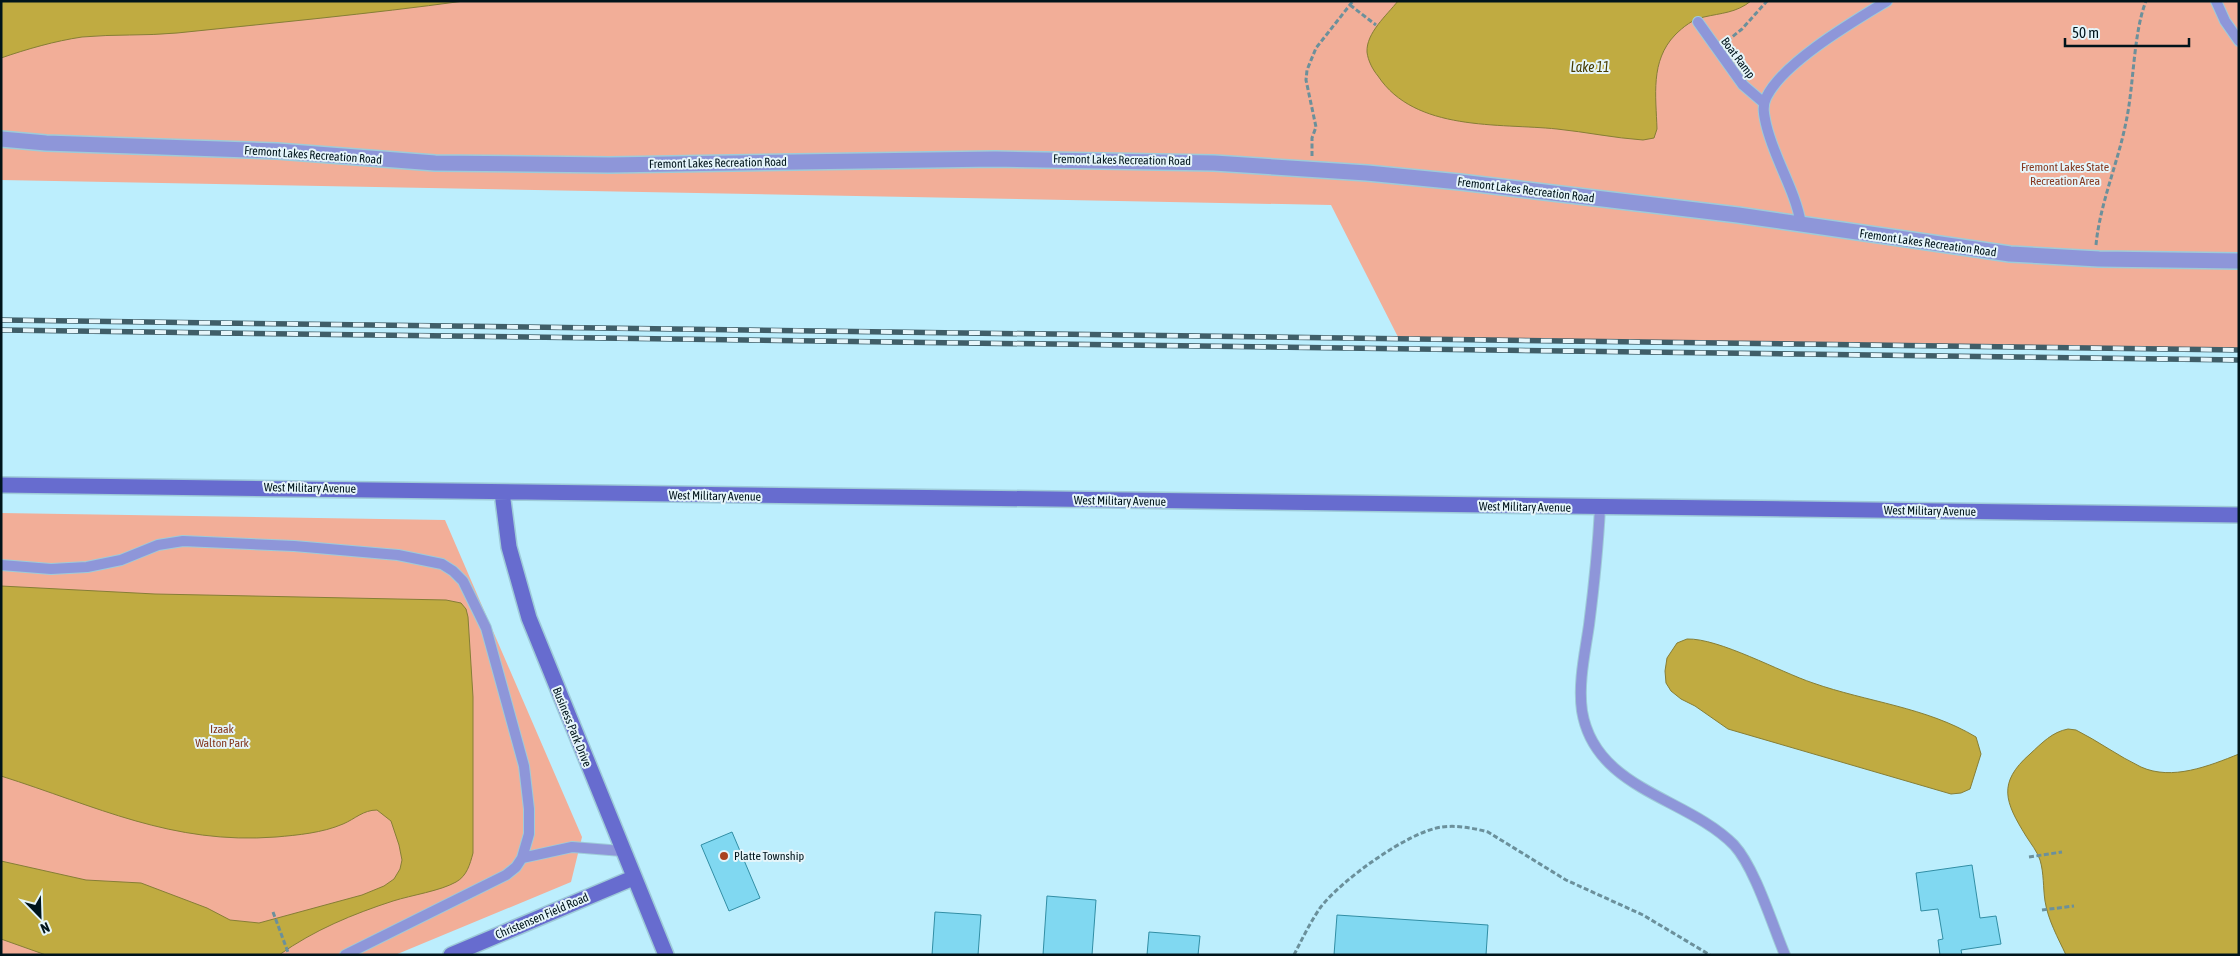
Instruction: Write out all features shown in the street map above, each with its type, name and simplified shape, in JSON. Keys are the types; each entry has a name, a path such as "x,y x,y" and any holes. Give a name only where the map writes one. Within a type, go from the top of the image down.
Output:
{"street":[{"name":"Fremont Lakes Recreation Road","path":"1,139 46,143 277,151 435,163 619,165 1064,159 1214,163 1312,169 1460,182 1729,213 1983,251 2095,259 2239,260"},
{"name":"West Military Avenue","path":"1,485 1600,508 2239,515"},
{"name":"Business Park Drive","path":"502,492 508,547 529,618 622,851 666,955"},
{"name":"Christensen Field Road","path":"451,955 633,878"}],"lane":[{"path":"1801,224 1793,194 1766,125 1764,103 1773,87 1803,58 1887,1"},
{"path":"2216,1 2225,21 2239,41"},
{"name":"Boat Ramp","path":"1698,22 1743,85 1764,103"},
{"path":"1600,508 1594,586 1581,687 1585,723 1598,747 1618,772 1643,789 1703,822 1735,847 1747,865 1785,955"},
{"path":"1,565 44,569 88,567 121,560 158,545 183,541 294,546 398,555 442,564 453,571 462,581 475,603 495,657 524,766 529,809 529,834 522,858 516,867 506,874 344,955"},
{"path":"522,858 572,847 622,851"}],"path":[{"path":"1716,49 1742,29 1767,1"},
{"path":"2095,259 2099,222 2117,165 2126,122 2146,1"},
{"path":"1312,169 1312,138 1316,127 1306,80 1307,70 1316,48 1351,3 1376,24"},
{"path":"1294,955 1321,907 1349,880 1410,838 1443,827 1475,829 1488,832 1566,880 1643,915 1710,955"},
{"path":"2029,857 2062,852"},
{"path":"2042,910 2074,906"},
{"path":"273,912 289,955"}],"green space":[{"name":"Fremont Lakes State Recreation Area","path":"1,1 2239,1 2239,350 1399,339 1331,205 1,180"},
{"name":"Izaak Walton Park","path":"1,513 445,520 582,837 571,882 395,955 1,955"}],"water":[{"path":"1,1 464,1 177,33 82,37 21,51 1,58"},
{"name":"Lake 11","path":"1398,1 1751,1 1734,10 1692,21 1678,32 1667,45 1658,67 1656,79 1657,129 1654,138 1643,140 1557,129 1460,121 1436,116 1413,107 1394,94 1378,76 1368,59 1367,52 1373,31"},
{"path":"1,586 155,594 446,600 461,603 466,609 468,617 473,697 473,853 465,873 456,882 449,885 363,911 306,938 279,955 46,955 1,939 1,861 86,880 141,883 207,908 230,920 259,923 362,895 384,886 394,879 400,869 402,860 391,821 377,810 363,813 347,822 318,832 276,837 238,838 203,835 135,821 1,776"},
{"path":"1687,639 1716,644 1833,690 1917,712 1957,727 1976,737 1981,754 1970,789 1961,793 1951,794 1728,729 1695,706 1681,699 1671,691 1666,683 1667,658 1677,643"},
{"path":"2068,729 2076,730 2141,767 2165,773 2203,767 2239,754 2239,955 2066,955 2046,908 2040,860 2013,813 2008,793 2012,774 2019,764 2047,738"}],"building":[{"path":"732,832 760,898 729,911 701,845"},
{"path":"1972,865 1980,918 1996,916 2001,944 1961,950 1962,955 1940,955 1938,940 1943,939 1938,909 1921,911 1916,873"},
{"path":"1047,896 1096,900 1092,955 1043,955"},
{"path":"935,912 981,915 978,955 932,955"},
{"path":"1337,915 1488,925 1486,955 1334,955"},
{"path":"1149,932 1200,936 1198,955 1147,955"}],"railway":[{"path":"1,320 2239,350"},
{"path":"1,330 2239,360"}],"place":[{"name":"Platte Township","path":"724,856"}]}
